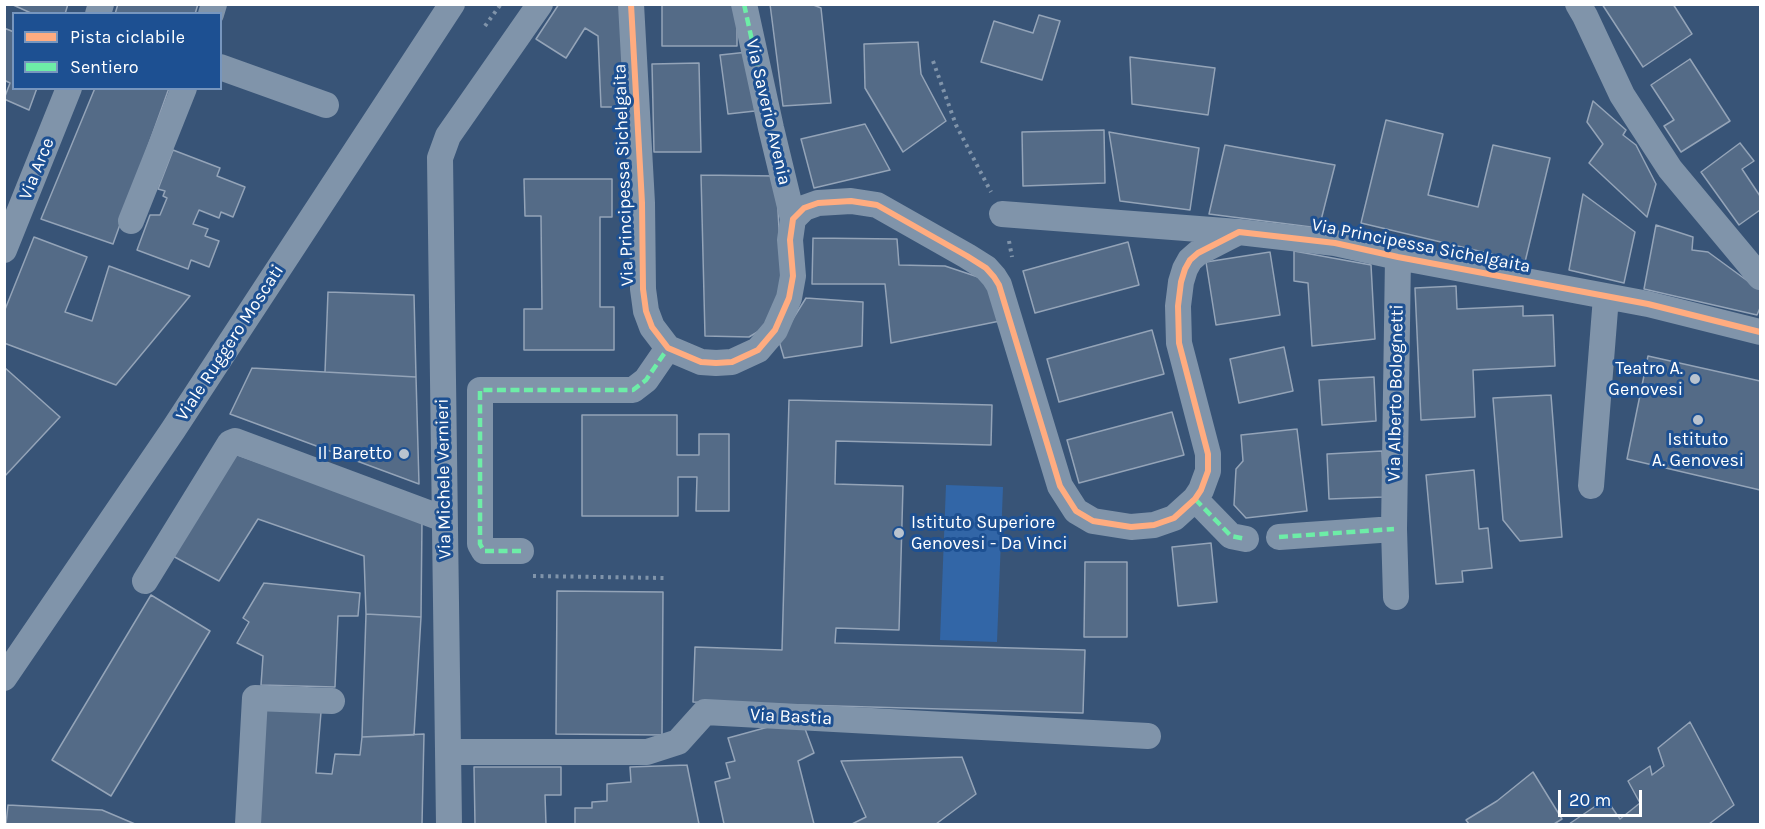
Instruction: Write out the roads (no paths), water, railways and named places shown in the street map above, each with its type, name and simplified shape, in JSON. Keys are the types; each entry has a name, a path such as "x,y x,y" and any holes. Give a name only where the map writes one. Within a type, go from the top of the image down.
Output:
{"street":[{"name":"Viale Ruggero Moscati","path":"4,678 186,410 452,4"},
{"name":"Via Michele Vernieri","path":"449,825 439,171 442,149 448,136 540,4"},
{"name":"Via Principessa Sichelgaita","path":"631,4 642,203 643,289 646,310 652,327 668,348"},
{"name":"Via Saverio Avenia","path":"744,4 793,219"},
{"path":"1578,4 1586,16 1622,95 1670,169 1761,277"},
{"path":"222,68 326,105"},
{"name":"Via Arce","path":"4,250 68,90"},
{"path":"131,221 182,90"},
{"path":"523,564 484,551 480,544 480,390 633,390 646,380 668,348 700,362 732,362 747,356 767,341 781,320 792,286 793,264 790,240 793,219 804,208 818,203 851,201 877,205 976,262 994,277 999,285 1060,486 1076,510 1093,520 1143,527 1174,518 1195,499 1205,481 1209,463 1179,344 1178,306 1181,282 1190,260 1198,253 1239,232"},
{"name":"Via Principessa Sichelgaita","path":"1002,214 1239,232 1335,243 1648,304 1761,332"},
{"name":"Via Alberto Bolognetti","path":"1396,597 1394,529 1398,257"},
{"path":"1591,486 1606,297"},
{"path":"145,581 230,443 235,441 444,519"},
{"path":"1195,499 1231,536 1246,539"},
{"path":"1279,537 1394,529"},
{"path":"248,825 255,698 332,701"},
{"name":"Via Bastia","path":"449,752 647,752 678,742 705,712 1148,736"}],"place":[{"name":"Teatro A. Genovesi","path":"1695,379"},
{"name":"Istituto A. Genovesi","path":"1698,420"},
{"name":"Il Baretto","path":"404,454"},
{"name":"Istituto Superiore Genovesi - Da Vinci","path":"899,533"}]}
